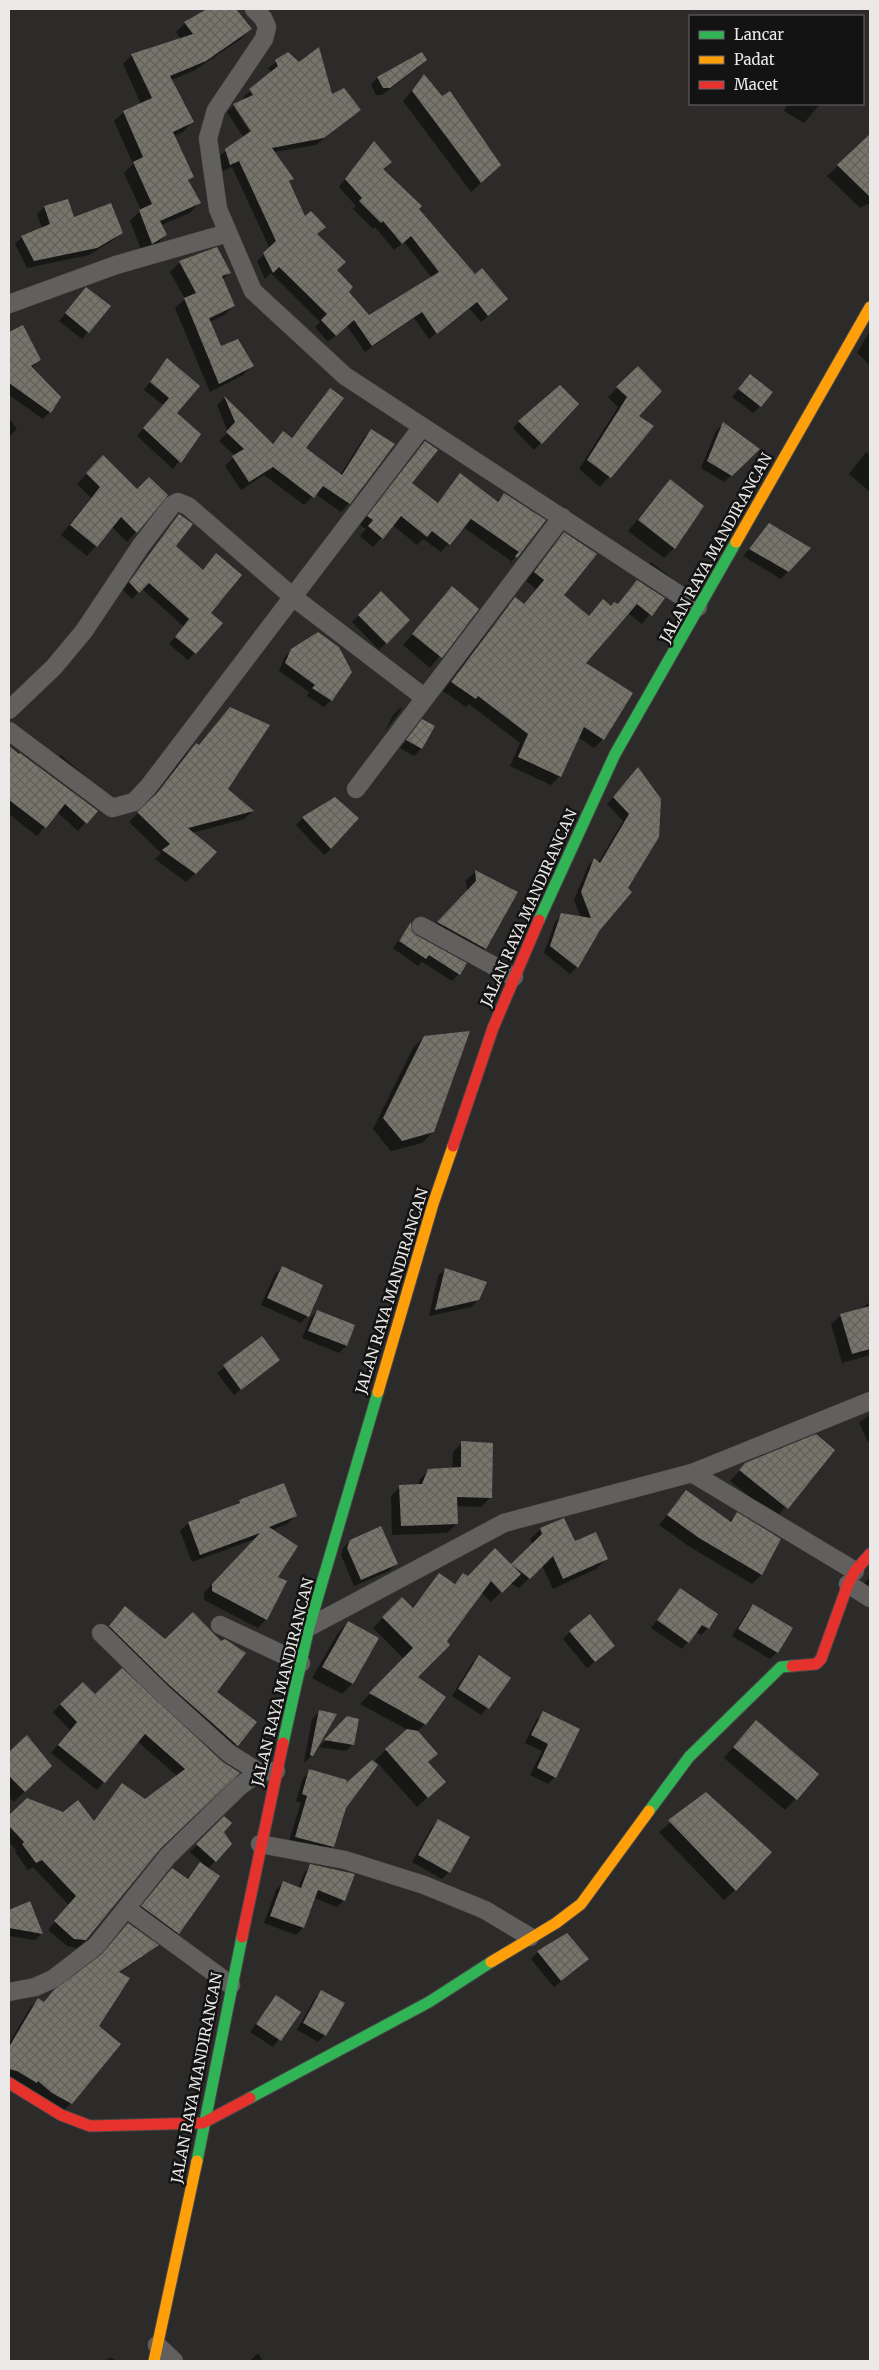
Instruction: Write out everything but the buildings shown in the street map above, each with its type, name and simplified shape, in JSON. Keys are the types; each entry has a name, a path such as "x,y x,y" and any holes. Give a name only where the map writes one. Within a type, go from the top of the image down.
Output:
{"street":[{"path":"254,9 263,18 268,27 264,39 216,110 208,138 218,209 253,291 345,376 698,607"},
{"path":"9,304 116,265 228,233"},
{"name":"JALAN RAYA MANDIRANCAN","path":"155,2353 193,2181 260,1844 267,1772 301,1663 309,1627 433,1204 492,1028 615,754 870,307"},
{"path":"9,731 112,808 134,802 150,786 422,427"},
{"path":"9,710 54,667 84,631 140,547 172,505 178,502 188,506 293,597 425,698"},
{"path":"356,790 562,517"},
{"path":"421,926 514,976"},
{"path":"309,1627 504,1523 692,1473 870,1401"},
{"path":"692,1473 851,1577 870,1598"},
{"path":"9,2083 62,2115 90,2126 203,2124 429,2002 530,1937 556,1923 581,1904 689,1757 781,1667 816,1664 821,1659 851,1577 870,1554"},
{"path":"220,1625 301,1663"},
{"path":"101,1633 121,1654 230,1754 267,1772"},
{"path":"9,1992 34,1987 52,1979 96,1946 168,1856 240,1786 267,1772"},
{"path":"260,1844 345,1860 424,1885 485,1910 530,1937"},
{"path":"127,1909 231,1985"},
{"path":"155,2353 174,2361"}],"traffic: fast":[{"path":"539,920 615,754 736,542"},
{"path":"283,1743 309,1627 378,1392"},
{"path":"649,1811 689,1757 781,1667 792,1666"},
{"path":"197,2161 242,1937"},
{"path":"250,2098 429,2002 491,1962"}],"traffic: slow":[{"path":"736,542 870,307"},
{"path":"378,1392 433,1204 453,1146"},
{"path":"491,1962 556,1923 581,1904 649,1811"},
{"path":"154,2361 197,2161"}],"traffic: jam":[{"path":"453,1146 493,1028 539,920"},
{"path":"792,1666 816,1664 821,1659 848,1584 855,1571 870,1554"},
{"path":"242,1937 283,1743"},
{"path":"9,2083 61,2115 90,2126 203,2123 250,2098"}]}
